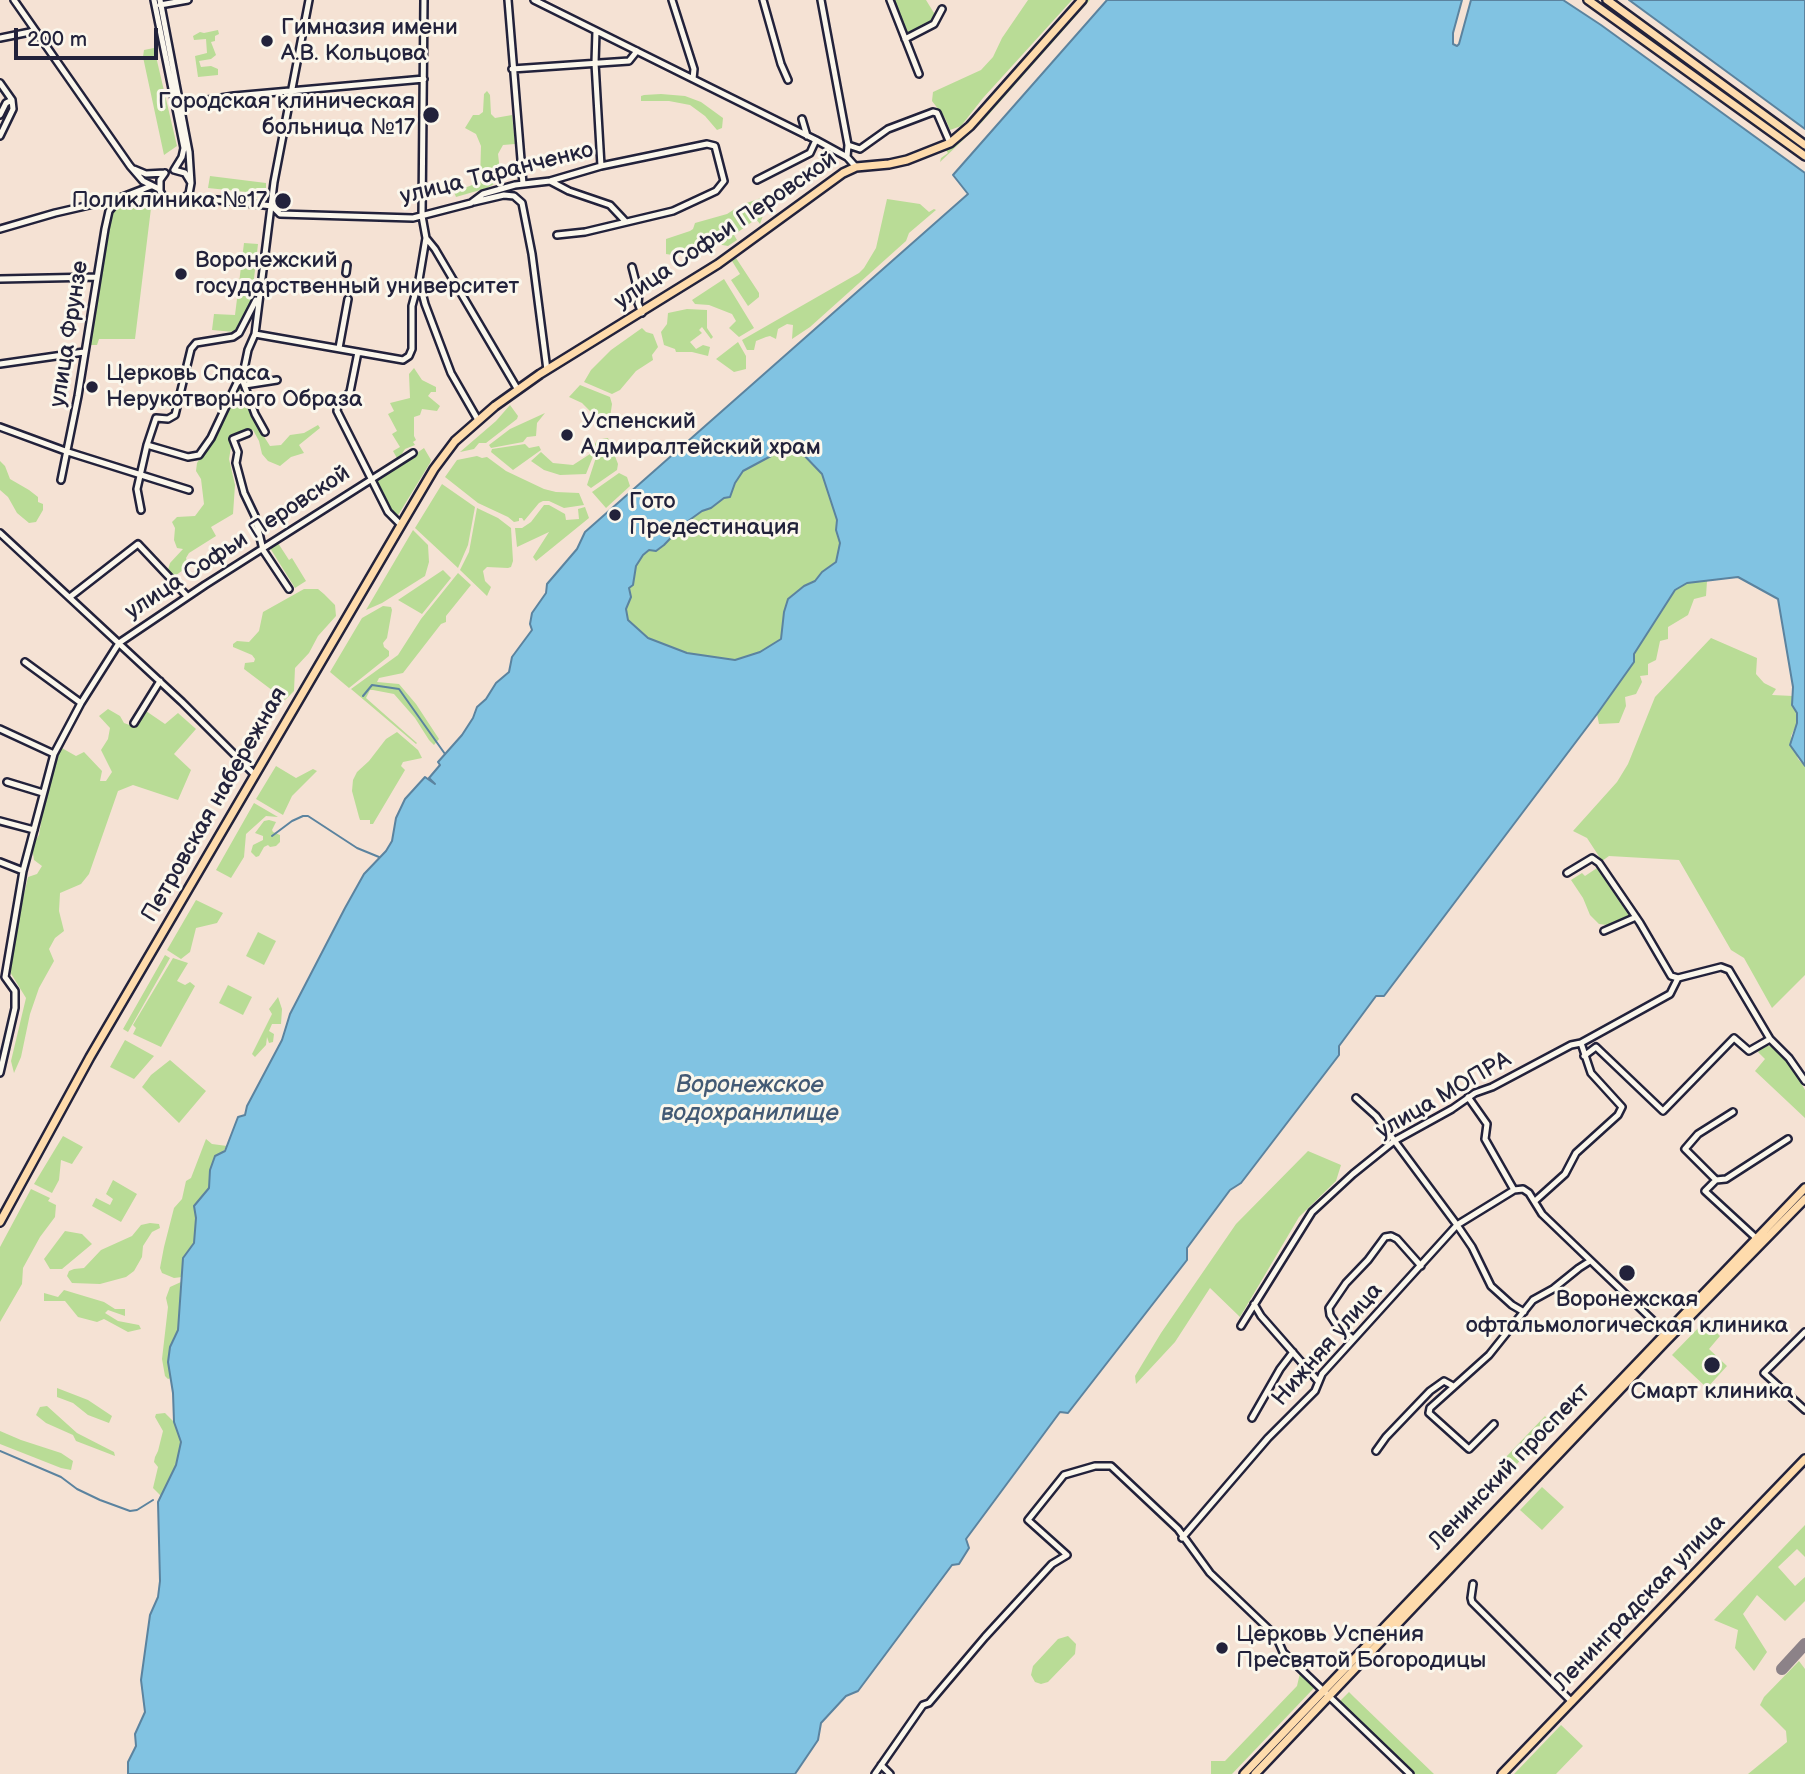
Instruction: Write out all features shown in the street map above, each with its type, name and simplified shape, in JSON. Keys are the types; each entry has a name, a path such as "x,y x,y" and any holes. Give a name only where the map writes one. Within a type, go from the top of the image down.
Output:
{"main road":[{"name":"улица Софьи Перовской","path":"478,420 547,370 719,264 815,192 856,167 907,160 950,143 970,126 1082,0"},
{"path":"1588,0 1805,156"},
{"path":"1607,0 1805,145"},
{"name":"Петровская набережная","path":"0,1222 90,1057 401,525 443,455 478,420"},
{"name":"Ленинский проспект","path":"1255,1774 1327,1692 1665,1332 1805,1188"},
{"name":"Ленинский проспект","path":"1244,1774 1327,1692 1805,1199"},
{"name":"Ленинградская улица","path":"1502,1774 1805,1459"}],"street":[{"path":"14,0 130,166 139,177 159,189 168,200"},
{"path":"137,193 176,202 187,196 191,184 191,162 158,3 188,0"},
{"path":"265,432 255,414 244,382 248,350 255,334 274,182 309,0"},
{"path":"255,334 402,360 409,356 412,349 412,306 426,238 422,216 424,0"},
{"path":"508,0 523,184"},
{"path":"534,0 816,140 847,157 856,167"},
{"path":"672,0 694,69 693,79"},
{"path":"762,0 788,80"},
{"path":"821,0 848,145 847,157"},
{"path":"890,0 919,74"},
{"path":"905,39 934,24 942,9"},
{"path":"596,31 595,63 601,166"},
{"path":"0,38 34,32"},
{"path":"512,69 629,61 637,51"},
{"path":"178,105 234,96 424,79"},
{"path":"0,83 12,100 13,109 0,136"},
{"path":"0,115 6,103 12,100"},
{"path":"174,170 184,151 178,105"},
{"path":"848,145 860,149 888,129 933,112 937,113 950,143"},
{"path":"802,119 807,136"},
{"path":"757,180 810,153 816,140"},
{"name":"улица Таранченко","path":"176,202 194,203 203,199 272,206 280,214 404,218 471,203 483,194 515,185 550,181 601,166 707,144 715,146 723,176 722,185 716,191 685,205 637,220 625,221"},
{"path":"130,166 146,174 174,170 185,173 203,199"},
{"path":"0,229 137,193 160,180 165,173"},
{"path":"137,193 139,177"},
{"path":"159,189 160,180"},
{"path":"550,181 569,191 610,205 625,221 619,225 557,235"},
{"path":"471,203 504,195 514,196 522,203 532,254 547,370"},
{"name":"улица Фрунзе","path":"61,480 109,211 113,203 120,198"},
{"path":"426,238 518,390"},
{"path":"346,273 347,265"},
{"path":"632,267 642,313"},
{"path":"0,279 97,277"},
{"path":"419,280 425,304 451,373 478,420"},
{"path":"141,510 137,489 147,445 156,418 168,419 175,415 191,349 196,343 239,334 261,291"},
{"path":"339,348 348,299"},
{"path":"0,364 84,352"},
{"path":"358,352 349,392 338,405 337,411 388,512 401,525"},
{"path":"147,445 188,457 199,455 211,438 237,383 277,380"},
{"path":"0,427 68,452 189,490"},
{"path":"248,433 233,439 238,452 236,463 244,493 255,516 263,550 289,589"},
{"name":"улица Софьи Перовской","path":"119,643 187,596 413,453"},
{"path":"0,533 160,681 255,775"},
{"path":"70,597 138,544 187,596"},
{"path":"0,1073 15,999 15,990 2,977 23,871 43,793 54,754 81,703 119,643"},
{"path":"25,662 81,703"},
{"path":"134,723 160,681"},
{"path":"0,729 54,754"},
{"path":"7,782 43,793"},
{"path":"0,821 34,830"},
{"path":"1567,873 1592,858 1604,869 1671,976 1678,978 1721,967 1729,970 1770,1039 1789,1058 1805,1081"},
{"path":"0,862 23,871"},
{"path":"1604,931 1636,917"},
{"name":"улица МОПРА","path":"1241,1326 1312,1212 1394,1141 1452,1109 1468,1097 1571,1045 1581,1043 1670,994 1678,978"},
{"path":"1584,1056 1596,1047 1663,1111 1734,1038 1749,1051 1770,1039"},
{"path":"1535,1200 1565,1174 1576,1153 1618,1115 1622,1107 1591,1073 1581,1043"},
{"path":"1468,1097 1487,1124 1485,1139 1514,1190 1523,1189 1535,1200 1542,1214 1665,1332"},
{"path":"1356,1098 1376,1116 1457,1225 1472,1247 1491,1286 1511,1306 1524,1312"},
{"path":"1716,1180 1685,1149 1698,1134 1733,1112"},
{"path":"1756,1238 1705,1191 1716,1180 1726,1179 1788,1139"},
{"name":"Нижняя улица","path":"1182,1538 1268,1438 1315,1391 1318,1381 1353,1339 1457,1225 1514,1190"},
{"path":"1353,1339 1336,1324 1329,1308 1346,1283 1385,1237 1397,1239 1421,1266"},
{"path":"1494,1424 1469,1449 1429,1413 1430,1408 1489,1355 1533,1300 1553,1289 1590,1261"},
{"path":"1254,1304 1261,1316 1318,1381"},
{"path":"1805,1332 1764,1373 1805,1410"},
{"path":"1252,1418 1293,1352"},
{"path":"1376,1451 1418,1403 1444,1381 1453,1386"},
{"path":"875,1774 922,1705 929,1703 1052,1564 1067,1555 1028,1520 1064,1475 1095,1466 1111,1466 1178,1529 1210,1573 1276,1636 1283,1652 1410,1774"},
{"path":"1473,1584 1472,1602 1572,1702"},
{"path":"881,1765 890,1774"}],"green space":[{"path":"893,0 926,0 934,13 934,21 909,36"},
{"path":"1028,0 1072,0 961,126 950,130 932,101 933,92 981,70 993,57 1002,38"},
{"path":"1086,0 1090,0 983,121 940,162 948,153 946,150 949,146 971,129"},
{"path":"218,30 215,41 211,42 216,55 211,59 199,61 201,67 211,66 218,69 218,75 198,77 195,56 207,53 206,39 194,40 193,36 200,32"},
{"path":"154,48 177,146 164,155 143,57 144,50"},
{"path":"487,91 490,95 491,114 495,118 512,115 515,144 503,145 498,154 501,180 487,188 456,197 454,192 480,182 481,146 476,134 465,128 473,115 483,112 484,94"},
{"path":"641,96 685,96 701,102 723,118 722,128 717,130 705,116 690,105 669,101 641,101"},
{"path":"210,176 266,183 266,194 208,188"},
{"path":"775,192 780,196 765,210 760,224 756,219 734,235 737,240 728,246 704,238 696,248 679,256 666,254 666,239 690,231 695,223 727,214 741,205 761,198 767,200"},
{"path":"147,198 152,200 135,339 99,339 97,345 91,345 89,341 111,212 121,201"},
{"path":"887,199 920,204 929,212 936,210 909,233 906,241 810,327 792,339 793,325 787,324 778,329 776,339 766,337 756,341 754,350 747,350 742,340 864,268 876,248"},
{"path":"244,243 258,244 251,305 234,332 212,330 214,314 235,315"},
{"path":"736,258 759,293 759,297 748,306 731,280 740,274 732,261"},
{"path":"724,279 754,328 739,337 729,328 736,321 732,314 709,305 695,304 692,300"},
{"path":"687,309 707,310 707,328 713,337 711,339 702,327 699,330 702,333 690,342 696,349 703,345 710,347 708,356 676,352 664,345 661,332 667,324 668,313"},
{"path":"642,328 653,334 658,347 652,355 653,360 636,371 620,390 612,394 584,382 591,370 611,350"},
{"path":"738,342 746,356 746,369 734,372 716,359"},
{"path":"414,368 422,380 436,387 436,392 431,392 428,396 440,406 437,411 422,409 420,415 414,417 415,445 405,449 398,460 393,451 400,447 392,434 397,431 388,414 394,411 390,403 410,398 409,374"},
{"path":"580,385 610,397 610,418 597,418 582,403 569,397"},
{"path":"237,389 240,389 256,424 270,446 281,445 290,435 304,433 318,425 320,428 299,445 304,453 291,457 280,466 268,461 262,454 253,430 233,435 229,459 235,485 233,514 211,527 216,536 189,553 186,558 188,564 175,576 168,570 170,563 183,549 177,548 172,522 177,517 195,516 204,504 201,479 196,471 197,463"},
{"path":"510,405 518,416 517,419 486,443 479,443 474,449 460,452 496,421"},
{"path":"545,413 537,423 536,436 527,437 523,442 491,448 489,445 510,429"},
{"path":"608,438 618,464 617,470 591,488 587,485 602,439"},
{"path":"597,440 598,444 586,474 560,475 544,470 531,461 541,452 553,463 573,465 590,454"},
{"path":"525,444 529,448 539,446 541,450 513,470 491,452 492,449"},
{"path":"781,446 800,451 822,474 837,520 836,530 840,543 837,562 822,572 815,581 804,586 784,612 781,639 760,652 735,660 710,658 687,653 648,638 628,620 626,608 631,597 629,588 633,585 636,566 643,555 664,545 684,524 702,511 730,497 743,471 770,456 773,450"},
{"path":"424,448 430,463 397,517 388,507 377,481"},
{"path":"487,457 506,471 544,489 579,493 584,505 564,508 543,501 524,521 519,518 519,521 514,522 478,503 445,477 457,460"},
{"path":"0,461 10,479 29,490 38,497 38,502 43,504 43,510 36,522 29,523 17,513 8,497 0,490"},
{"path":"619,473 627,477 630,486 606,508 592,492"},
{"path":"442,484 475,507 468,545 458,568 415,528"},
{"path":"544,505 565,514 566,520 579,519 578,509 585,507 589,518 536,561 533,557 549,532 517,547 515,528 522,528 531,522"},
{"path":"477,508 511,528 511,567 487,567 483,571 485,581 491,587 487,596 460,570 469,552"},
{"path":"413,530 428,545 429,562 425,576 366,610"},
{"path":"278,543 289,560 292,558 306,581 295,588 270,548"},
{"path":"443,570 451,578 422,614 398,600"},
{"path":"458,573 471,585 446,616 446,622 441,624 403,673 379,678 377,682 399,684 439,739 434,745 394,694 370,690 366,698 416,744 351,689 398,655 421,619"},
{"path":"1707,581 1706,596 1694,599 1688,615 1668,627 1668,639 1660,641 1656,660 1648,664 1648,675 1640,676 1642,682 1636,694 1625,697 1626,706 1619,723 1599,724 1597,714 1634,662 1634,654 1675,590 1687,583"},
{"path":"304,589 318,589 324,594 335,605 336,616 295,668 294,691 285,700 244,669 245,663 254,662 255,659 233,647 233,644 237,641 249,642 259,631 263,612"},
{"path":"383,606 391,607 392,610 387,638 383,643 389,656 349,688 330,672 362,618"},
{"path":"1711,638 1757,658 1756,674 1764,683 1776,689 1772,695 1793,696 1792,705 1797,713 1797,723 1791,736 1798,759 1805,766 1805,975 1772,1008 1744,958 1731,950 1679,860 1609,856 1602,861 1587,838 1573,831 1617,782 1628,764 1655,697"},
{"path":"108,709 120,716 124,723 135,727 146,711 165,724 178,713 196,729 174,754 191,770 178,800 133,785 118,791 89,874 81,884 60,893 59,911 64,931 55,938 49,949 54,961 39,988 30,1014 21,1057 14,1073 11,1061 26,998 10,972 14,938 28,877 37,874 42,866 34,860 32,846 39,835 46,793 60,747 76,756 84,752 102,771 100,781 106,781 112,772 101,750 108,739 110,728 99,716"},
{"path":"397,732 418,750 422,758 403,762 401,766 405,770 373,824 370,824 370,820 360,820 352,791 353,780 386,739"},
{"path":"276,766 296,778 313,769 317,771 292,796 283,815 256,799"},
{"path":"254,803 278,817 266,816 246,834 244,857 231,878 216,870"},
{"path":"264,821 276,822 272,830 280,835 280,842 276,846 264,847 256,857 251,852 253,845 263,840 263,836 255,833"},
{"path":"1597,868 1630,917 1607,925 1599,924 1590,915 1571,880 1582,873 1585,876"},
{"path":"196,900 223,913 217,923 196,928 190,952 181,959 167,950"},
{"path":"258,932 276,941 264,965 246,956"},
{"path":"165,955 170,958 128,1032 123,1029"},
{"path":"173,958 188,963 177,981 185,985 190,982 195,986 161,1047 133,1034 136,1028 133,1025"},
{"path":"228,985 252,997 243,1015 219,1003"},
{"path":"278,997 282,1009 281,1024 272,1024 269,1031 274,1034 273,1042 269,1043 267,1037 266,1045 255,1057 252,1054 272,1014 269,1009"},
{"path":"125,1040 154,1056 134,1079 110,1067"},
{"path":"1765,1045 1773,1047 1790,1064 1805,1090 1805,1118 1755,1071 1765,1059 1758,1052"},
{"path":"170,1060 206,1091 179,1123 142,1087 151,1075"},
{"path":"63,1136 83,1147 72,1164 61,1160 59,1180 52,1193 34,1184"},
{"path":"206,1139 212,1144 227,1146 210,1170 209,1188 194,1206 194,1243 183,1258 182,1277 174,1278 162,1273 160,1268 164,1247 174,1208 182,1199 186,1181 191,1178"},
{"path":"1308,1151 1341,1165 1336,1181 1299,1217 1240,1317 1210,1288 1175,1342 1136,1384 1135,1376 1161,1333 1236,1224"},
{"path":"113,1180 137,1194 121,1222 92,1206 96,1198 110,1205 113,1199 106,1194"},
{"path":"31,1189 50,1198 48,1201 56,1205 55,1217 23,1268 22,1284 0,1322 0,1247"},
{"path":"159,1224 160,1228 152,1232 143,1246 142,1257 134,1271 126,1277 100,1284 72,1283 67,1276 69,1271 84,1268 101,1250 132,1236 141,1225"},
{"path":"65,1231 82,1234 92,1244 62,1269 50,1269 44,1259"},
{"path":"181,1282 178,1330 170,1347 168,1362 171,1378 168,1379 162,1359 168,1307 166,1298 170,1287"},
{"path":"64,1290 104,1302 115,1309 125,1309 125,1316 108,1310 105,1313 118,1321 139,1325 141,1329 128,1332 104,1319 97,1322 78,1317 65,1301 44,1301 44,1293 58,1297"},
{"path":"1705,1321 1720,1336 1709,1349 1727,1366 1707,1388 1672,1355"},
{"path":"57,1388 88,1400 112,1416 109,1423 88,1415 73,1403 57,1397"},
{"path":"47,1406 77,1433 114,1452 115,1456 76,1441 73,1435 46,1423 36,1415 40,1407"},
{"path":"165,1413 174,1422 181,1442 176,1465 161,1496 153,1488 158,1467 154,1462 163,1431 155,1417 156,1414"},
{"path":"1545,1416 1553,1426 1515,1466 1506,1457"},
{"path":"0,1431 61,1453 73,1461 71,1470 0,1444"},
{"path":"1542,1487 1564,1507 1542,1530 1520,1510"},
{"path":"1805,1525 1805,1557 1797,1549 1778,1567 1795,1586 1805,1577 1805,1601 1785,1621 1757,1595 1743,1614 1767,1652 1754,1671 1735,1648 1738,1630 1714,1620"},
{"path":"1068,1636 1076,1644 1075,1654 1048,1682 1035,1682 1031,1675 1033,1666 1058,1639"},
{"path":"1799,1661 1805,1669 1805,1774 1748,1774 1787,1742 1786,1731 1760,1705 1764,1697"},
{"path":"1300,1673 1314,1688 1232,1774 1211,1774 1211,1761 1225,1761 1297,1686"},
{"path":"1349,1692 1434,1774 1415,1774 1339,1702"},
{"path":"1561,1725 1583,1746 1556,1774 1514,1774"}],"water":[{"name":"Воронежское водохранилище","path":"1107,0 1462,0 1453,33 1453,44 1457,46 1471,0 1563,0 1601,25 1805,173 1805,766 1790,745 1797,723 1797,713 1792,705 1793,687 1778,599 1738,577 1687,583 1675,590 1634,654 1634,662 1597,714 1384,996 1376,996 1339,1046 1339,1055 1241,1183 1230,1190 1187,1248 1187,1260 1068,1413 1060,1412 966,1539 969,1548 959,1564 952,1565 858,1691 846,1696 821,1723 818,1740 795,1774 128,1774 128,1762 136,1746 135,1734 145,1712 141,1680 150,1615 158,1597 160,1581 158,1502 176,1465 181,1442 174,1422 168,1362 170,1347 178,1330 183,1258 194,1243 194,1206 209,1188 210,1170 215,1156 225,1151 238,1117 245,1115 247,1106 282,1040 290,1014 364,874 392,841 396,818 405,799 425,777 435,784 429,778 440,765 438,762 462,735 477,707 496,683 509,672 512,657 532,630 532,613 546,593 547,584 577,549 585,532 968,194 953,175","holes":["787,446 800,451 822,474 837,520 836,530 840,543 836,562 815,581 788,599 781,639 760,652 735,660 687,653 648,638 628,620 626,609 631,597 629,588 633,585 636,566 643,555 649,550 656,551 684,524 724,498 730,497 743,471 771,456 773,450"]},
{"path":"1629,0 1805,0 1805,129"}],"waterway":[{"path":"363,696 372,685 399,689 445,754"},
{"path":"272,836 292,821 308,816 357,848 379,857"},
{"path":"0,1451 61,1477 77,1489 100,1500 130,1511 137,1510 153,1500"}],"taxiway":[{"path":"1782,1669 1805,1644"}],"place":[{"name":"Гимназия имени А.В. Кольцова","path":"267,41"},
{"name":"Городская клиническая больница №17","path":"431,115"},
{"name":"Поликлиника №17","path":"283,201"},
{"name":"Воронежский государственный университет","path":"181,274"},
{"name":"Церковь Спаса Нерукотворного Образа","path":"92,387"},
{"name":"Успенский Адмиралтейский храм","path":"567,435"},
{"name":"Гото Предестинация","path":"615,515"},
{"name":"Воронежская офтальмологическая клиника","path":"1627,1273"},
{"name":"Смарт клиника","path":"1712,1365"},
{"name":"Церковь Успения Пресвятой Богородицы","path":"1222,1648"}]}
